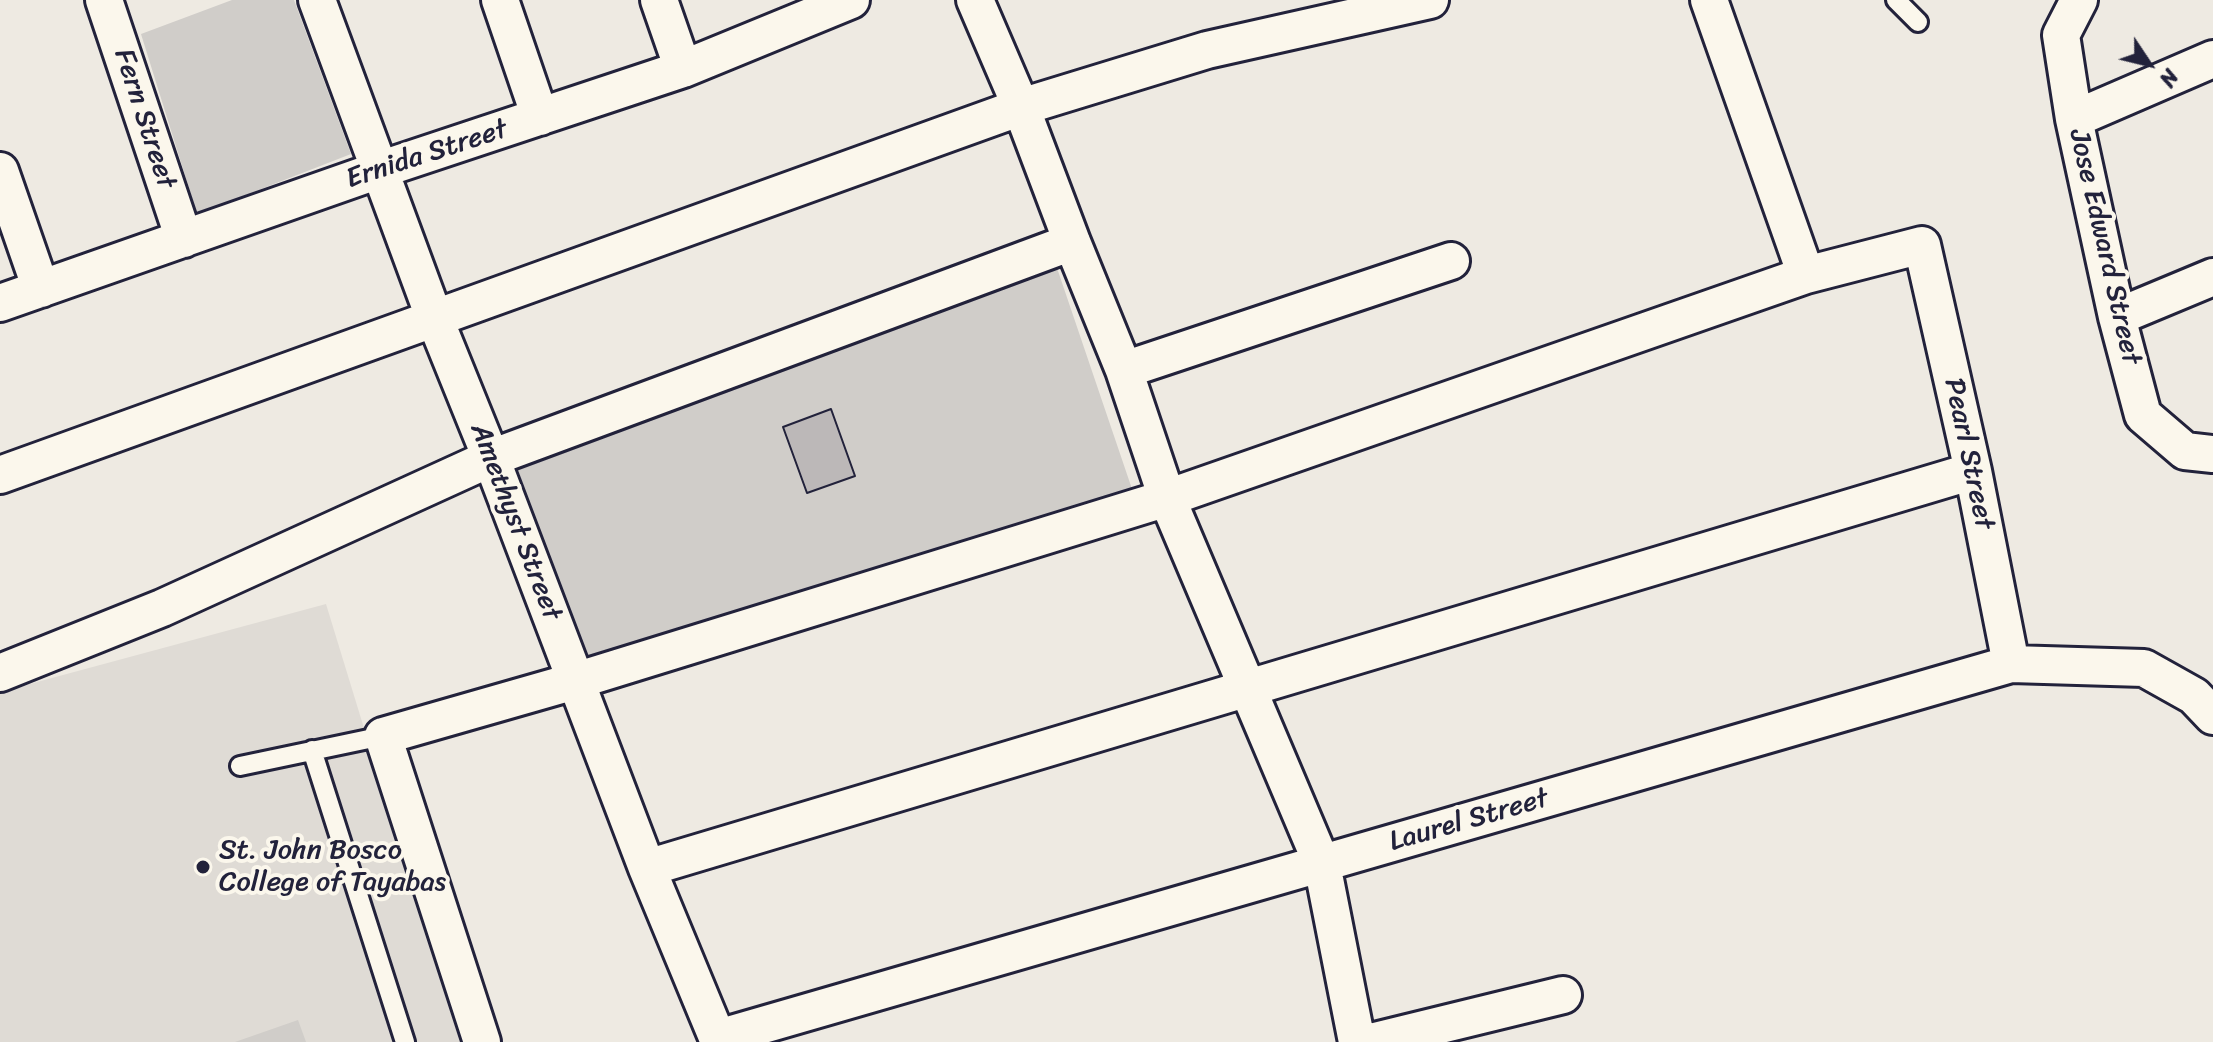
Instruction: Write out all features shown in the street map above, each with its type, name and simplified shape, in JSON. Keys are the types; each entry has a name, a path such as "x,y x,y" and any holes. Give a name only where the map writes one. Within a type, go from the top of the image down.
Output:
{"street":[{"name":"Fern Street","path":"104,0 184,239"},
{"name":"Amethyst Street","path":"317,0 434,317 647,868 718,1040"},
{"path":"500,0 540,117"},
{"path":"659,0 683,69"},
{"path":"975,0 1021,107 1124,370 1167,498 1322,864 1357,1042"},
{"path":"0,475 1021,107 1207,50 1430,0"},
{"path":"482,1042 383,736 575,681 1167,498 1806,275 1709,0"},
{"name":"Jose Edward Street","path":"2079,0 2061,35 2074,119 2117,317 2143,415 2185,451 2213,454"},
{"name":"Ernida Street","path":"0,303 379,170 683,69 832,4"},
{"path":"2074,119 2213,59"},
{"path":"0,171 41,289"},
{"path":"0,673 162,608 491,458 1072,242"},
{"name":"Pearl Street","path":"1806,275 1922,245 1973,471 2011,664"},
{"path":"1124,370 1451,261"},
{"path":"2117,317 2213,277"},
{"path":"647,868 1973,471"},
{"name":"Laurel Street","path":"718,1040 2011,664 2144,668 2194,696 2213,716"},
{"path":"1371,1042 1563,995"}],"lane":[{"path":"1896,0 1918,22"},
{"path":"240,766 383,736"},
{"path":"312,750 405,1042"}],"shaded area":[{"path":"232,0 294,0 351,154 197,214 141,34"},
{"path":"1057,268 1132,489 583,659 518,470"},
{"name":"St. John Bosco College of Tayabas","path":"326,604 460,1042 0,1042 0,692"},
{"path":"298,1020 306,1042 235,1042"}],"building":[{"path":"831,409 855,476 807,493 783,427"}],"place":[{"name":"St. John Bosco College of Tayabas","path":"203,867"}]}
